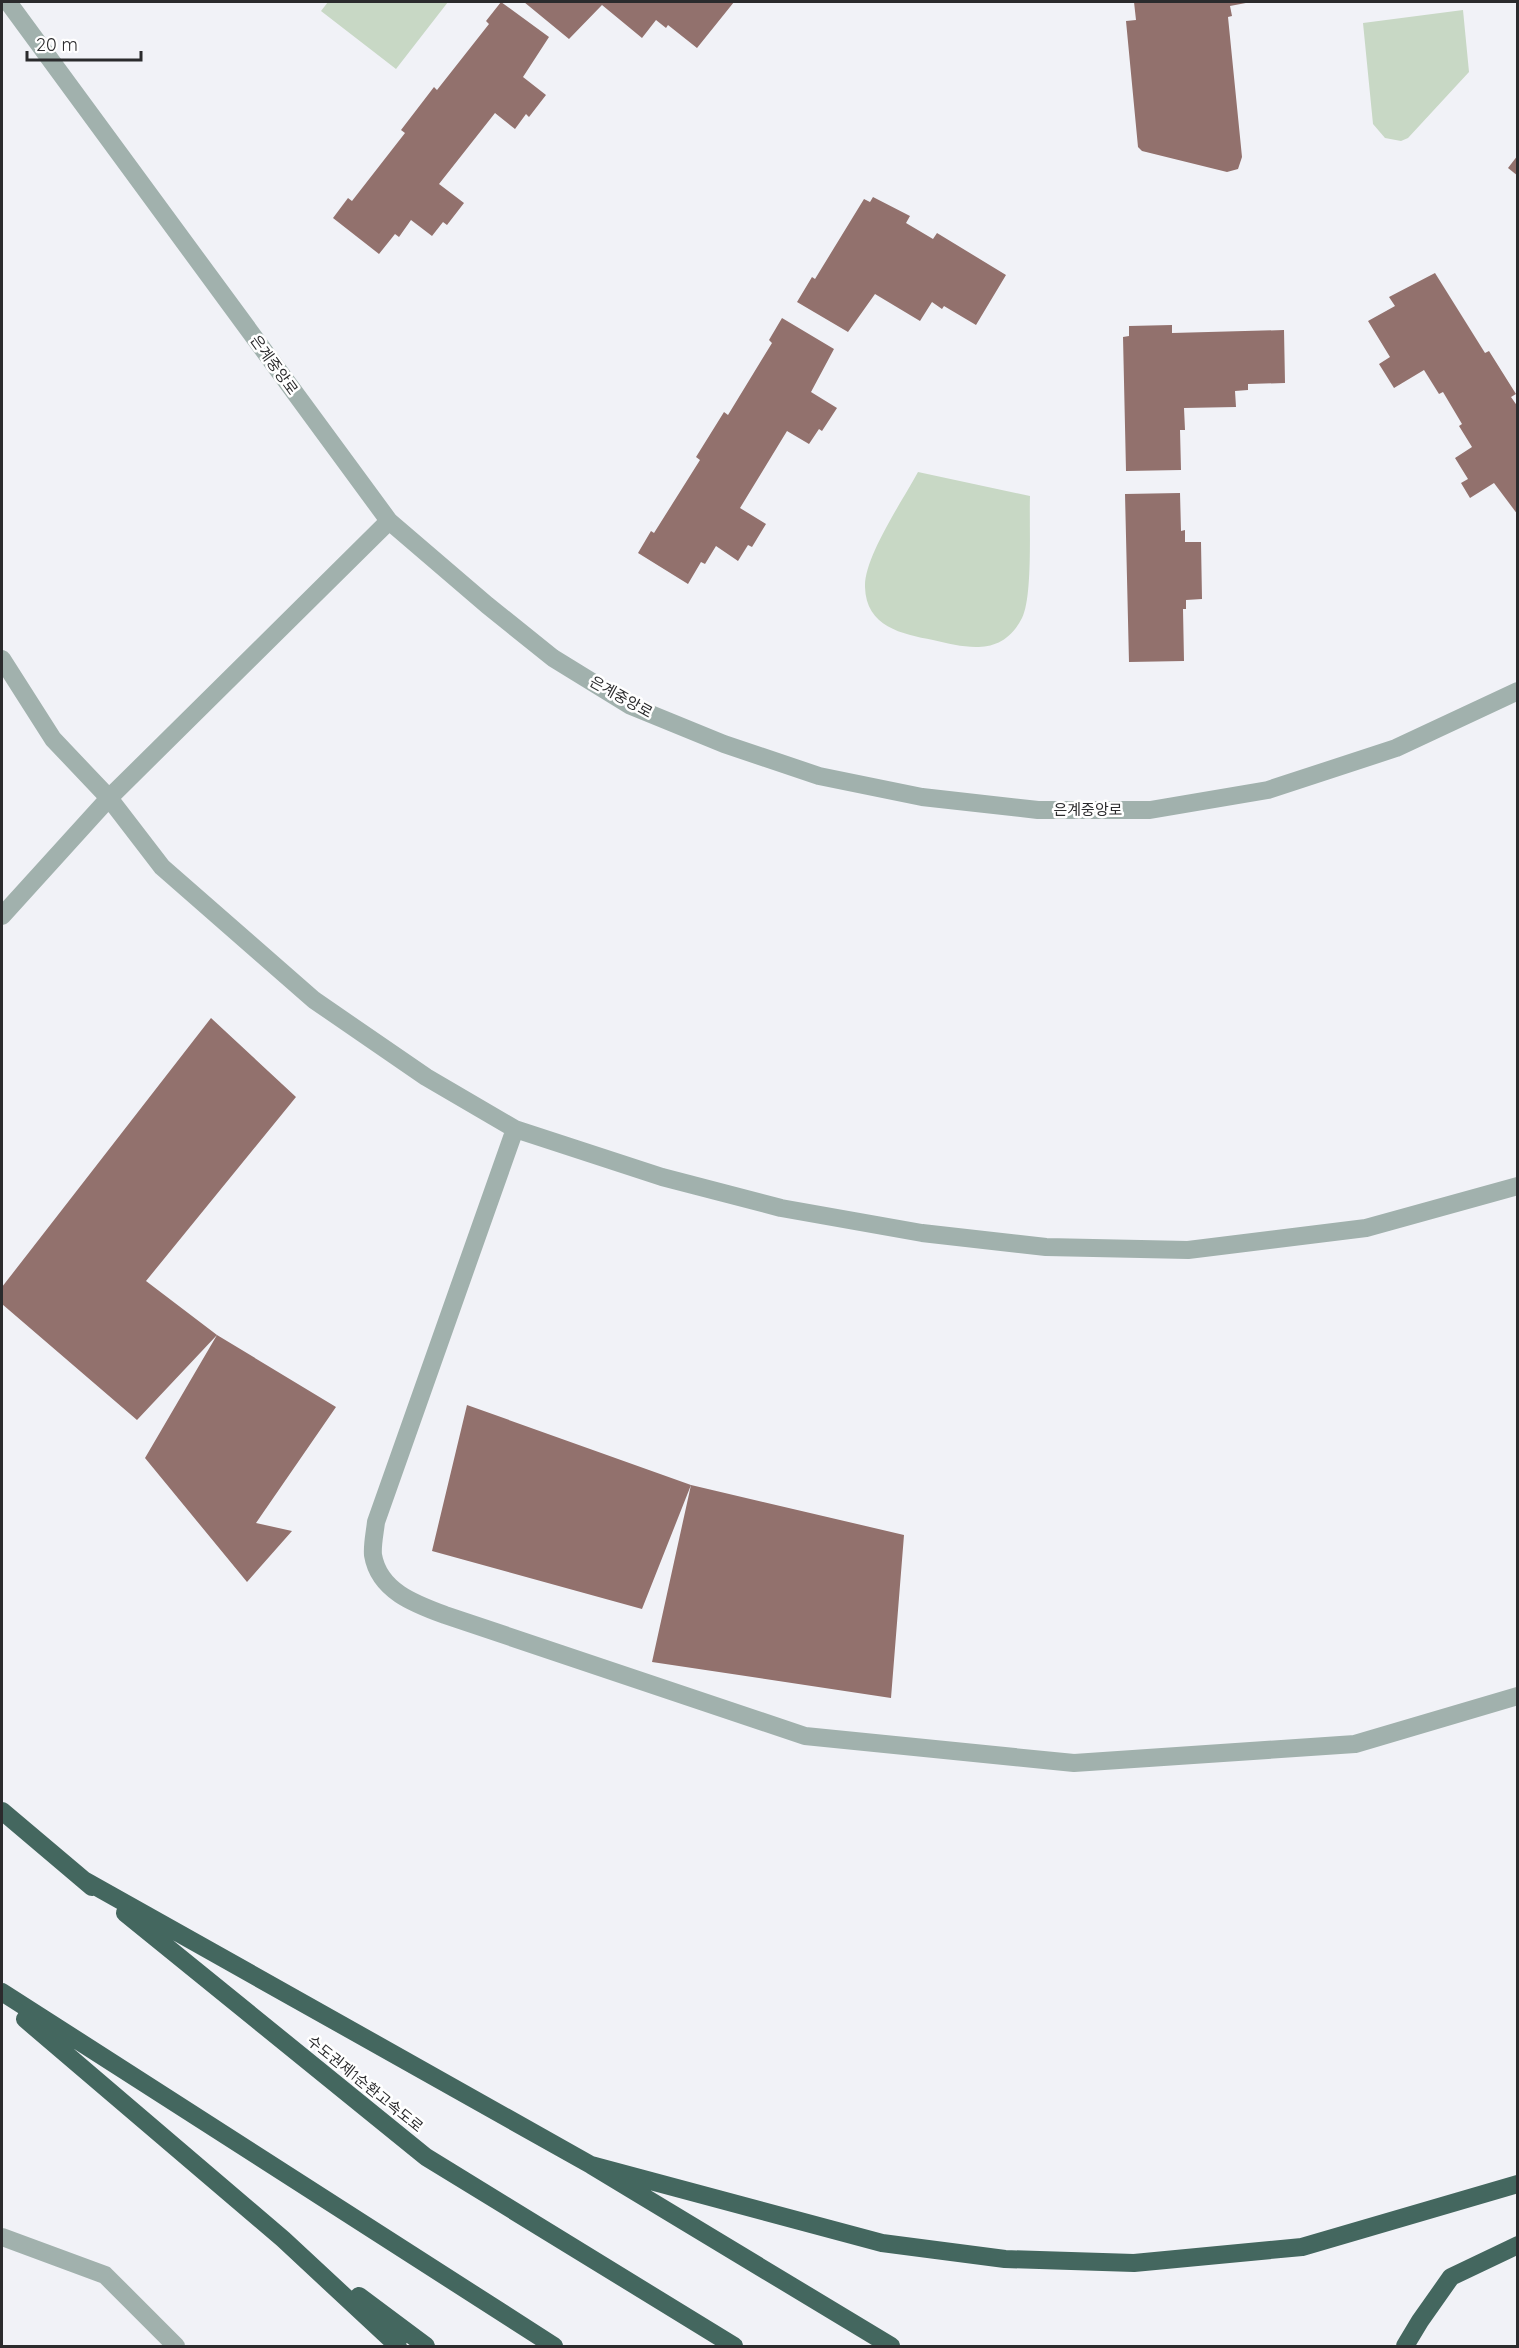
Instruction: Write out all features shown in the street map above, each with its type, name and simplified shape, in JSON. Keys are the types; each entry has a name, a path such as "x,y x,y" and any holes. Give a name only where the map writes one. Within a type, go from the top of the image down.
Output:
{"highway":[{"name":"수도권제1순환고속도로","path":"2,1811 426,2157 734,2346"},
{"path":"84,1880 591,2165 891,2346"},
{"path":"2,1992 554,2346"},
{"path":"2,1999 283,2239 398,2346"},
{"path":"591,2165 882,2243 1005,2259 1134,2264 1302,2247 1518,2184"},
{"path":"283,2239 426,2346"},
{"path":"1406,2346 1419,2321 1451,2277 1518,2244"}],"street":[{"name":"은계중앙로","path":"8,2 389,521 553,658 631,706 724,744 819,776 922,797 1038,810 1150,810 1268,790 1396,748 1518,691"},
{"path":"2,916 109,798 389,521"},
{"path":"2,659 53,739 109,798 162,867 314,1000 426,1077 515,1129 662,1177 781,1208 922,1233 1046,1247 1188,1250 1366,1228 1518,1186"},
{"path":"515,1129 376,1522 373,1553 378,1573 394,1592 445,1615 805,1736 1074,1763 1355,1744 1518,1696"},
{"path":"2,2237 105,2275 176,2346"}],"green space":[{"path":"328,2 448,2 396,69 321,11"},
{"path":"1463,10 1469,72 1408,138 1401,141 1385,138 1373,124 1363,23"},
{"path":"918,472 1030,496 1030,559 1025,608 1014,630 994,644 971,647 909,635 879,620 867,601 866,575 871,560 885,529"}],"building":[{"path":"501,2 549,37 523,77 546,95 529,117 526,114 515,129 495,113 439,184 464,203 447,225 443,222 432,236 411,220 399,237 395,234 379,254 333,218 348,198 352,201 405,133 401,130 434,87 437,90 489,24 486,21"},
{"path":"524,2 734,2 697,48 668,25 666,28 656,20 642,38 602,5 569,39"},
{"path":"1134,2 1251,2 1230,6 1232,16 1228,17 1242,157 1238,169 1227,172 1142,151 1138,147 1126,21 1136,20"},
{"path":"1518,155 1518,176 1508,168"},
{"path":"873,197 910,216 906,223 933,239 937,233 1006,275 976,325 944,306 942,309 932,302 920,321 875,294 848,332 797,302 812,277 815,279 864,199 870,202"},
{"path":"1435,273 1485,353 1489,351 1516,394 1511,397 1518,407 1518,515 1494,483 1470,498 1461,483 1468,479 1455,458 1472,447 1459,426 1462,424 1443,392 1439,394 1424,370 1394,388 1379,364 1390,357 1368,321 1395,306 1389,297"},
{"path":"782,318 834,349 811,392 837,408 822,431 819,429 809,444 787,431 740,508 766,524 752,547 748,545 738,561 716,546 705,564 701,562 688,584 638,553 651,531 654,533 700,460 696,457 724,412 728,415 772,343 769,340"},
{"path":"1172,325 1172,333 1284,330 1285,383 1248,384 1248,390 1235,391 1236,407 1184,408 1185,430 1180,430 1181,470 1126,471 1123,337 1129,336 1129,326"},
{"path":"1180,493 1181,531 1185,530 1185,542 1201,542 1202,599 1186,600 1186,609 1183,609 1184,661 1129,662 1125,494"},
{"path":"211,1018 296,1097 146,1281 217,1335 137,1420 2,1304 2,1287"},
{"path":"217,1335 336,1407 256,1523 292,1531 247,1582 145,1458"},
{"path":"467,1405 691,1485 642,1609 432,1551"},
{"path":"691,1485 904,1535 891,1698 652,1662"}]}
